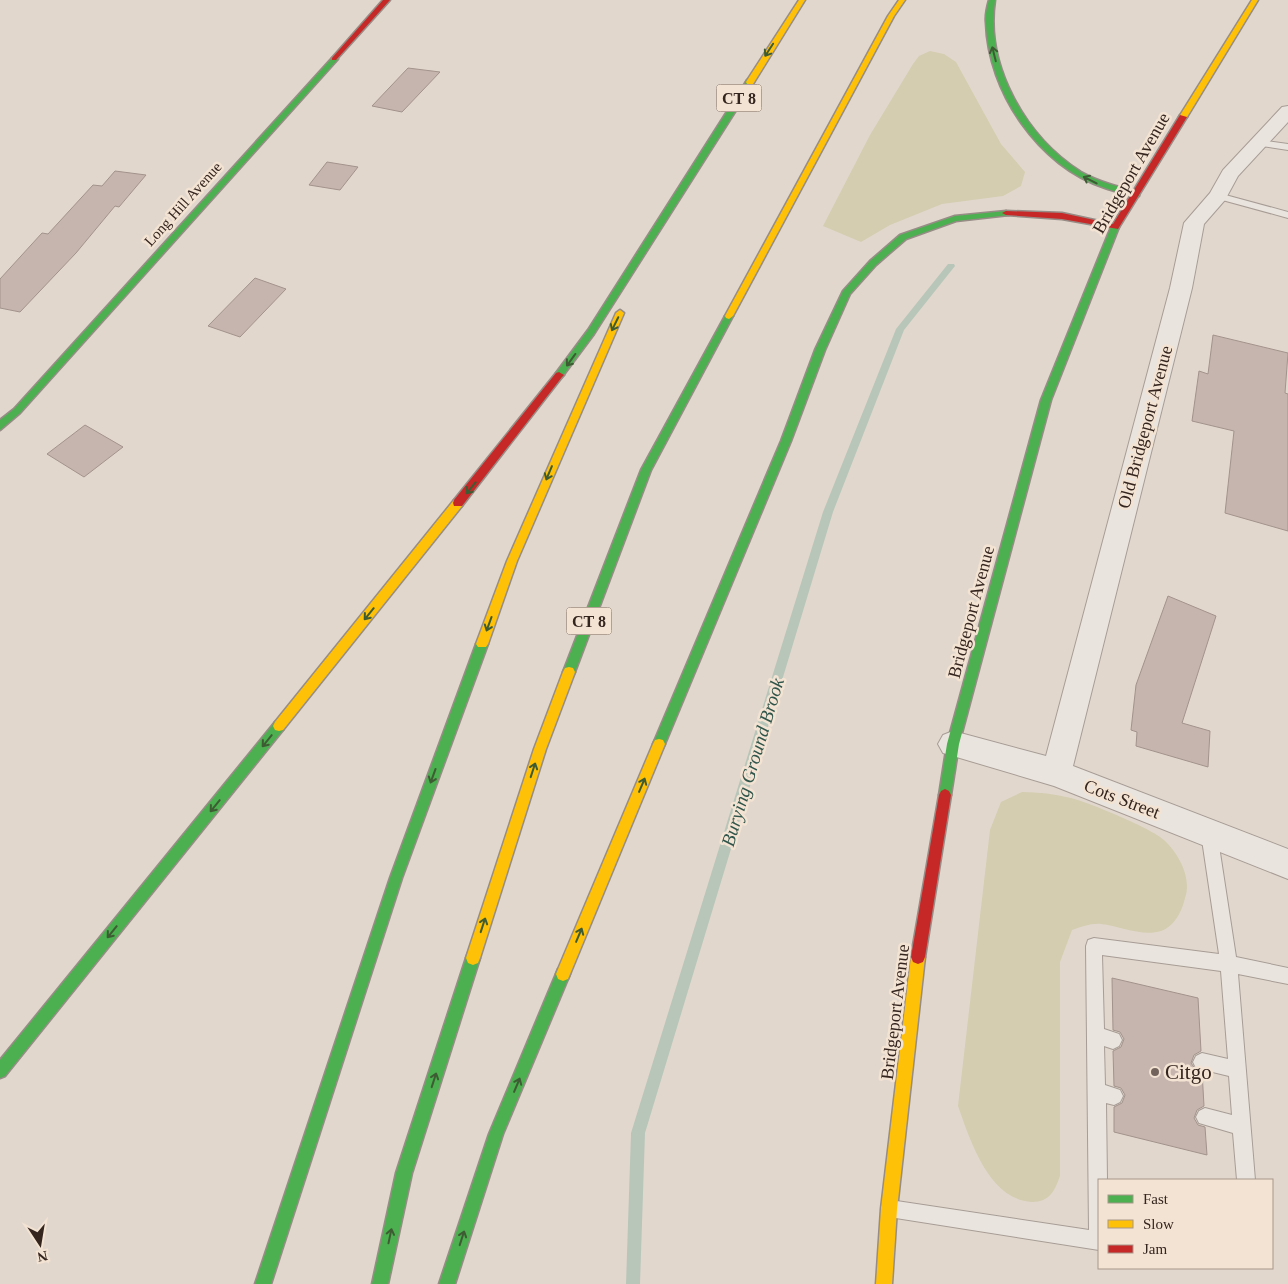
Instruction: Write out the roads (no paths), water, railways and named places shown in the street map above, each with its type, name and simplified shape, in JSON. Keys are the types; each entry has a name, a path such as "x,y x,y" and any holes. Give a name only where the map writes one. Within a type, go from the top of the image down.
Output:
{"main road":[{"name":"Long Hill Avenue","path":"0,426 17,411 387,0"},
{"name":"CT 8","path":"263,1284 396,878 512,561 628,298 682,186 802,0"},
{"name":"CT 8","path":"380,1284 404,1173 540,749 646,470 891,16 902,0"},
{"path":"992,0 988,13 992,43 1000,76 1022,117 1047,147 1074,171 1101,185 1136,194"},
{"name":"Bridgeport Avenue","path":"884,1284 889,1209 918,958 953,744 1046,400 1115,227 1255,0"},
{"path":"0,1071 528,417 591,332 682,186"},
{"path":"447,1284 496,1134 786,441 827,334 846,294 867,270 902,238 947,222 994,212 1043,213 1115,227"}],"street":[{"name":"Old Bridgeport Avenue","path":"1056,773 1181,288 1194,223 1218,196 1230,174 1288,111"},
{"name":"Cots Street","path":"953,744 1056,773 1288,864"}],"lane":[{"path":"1258,143 1288,147"},
{"path":"1218,196 1288,215"},
{"path":"1209,833 1229,964 1246,1179"},
{"path":"1102,1179 1105,1094 1094,1034 1094,946 1229,964 1288,976"},
{"path":"1094,1034 1113,1040"},
{"path":"1202,1062 1236,1069"},
{"path":"1205,1117 1242,1126"},
{"path":"889,1209 1098,1241"}],"waterway":[{"name":"Burying Ground Brook","path":"633,1284 638,1133 828,512 900,329 951,266"}],"place":[{"name":"Citgo","path":"1155,1072"}]}
